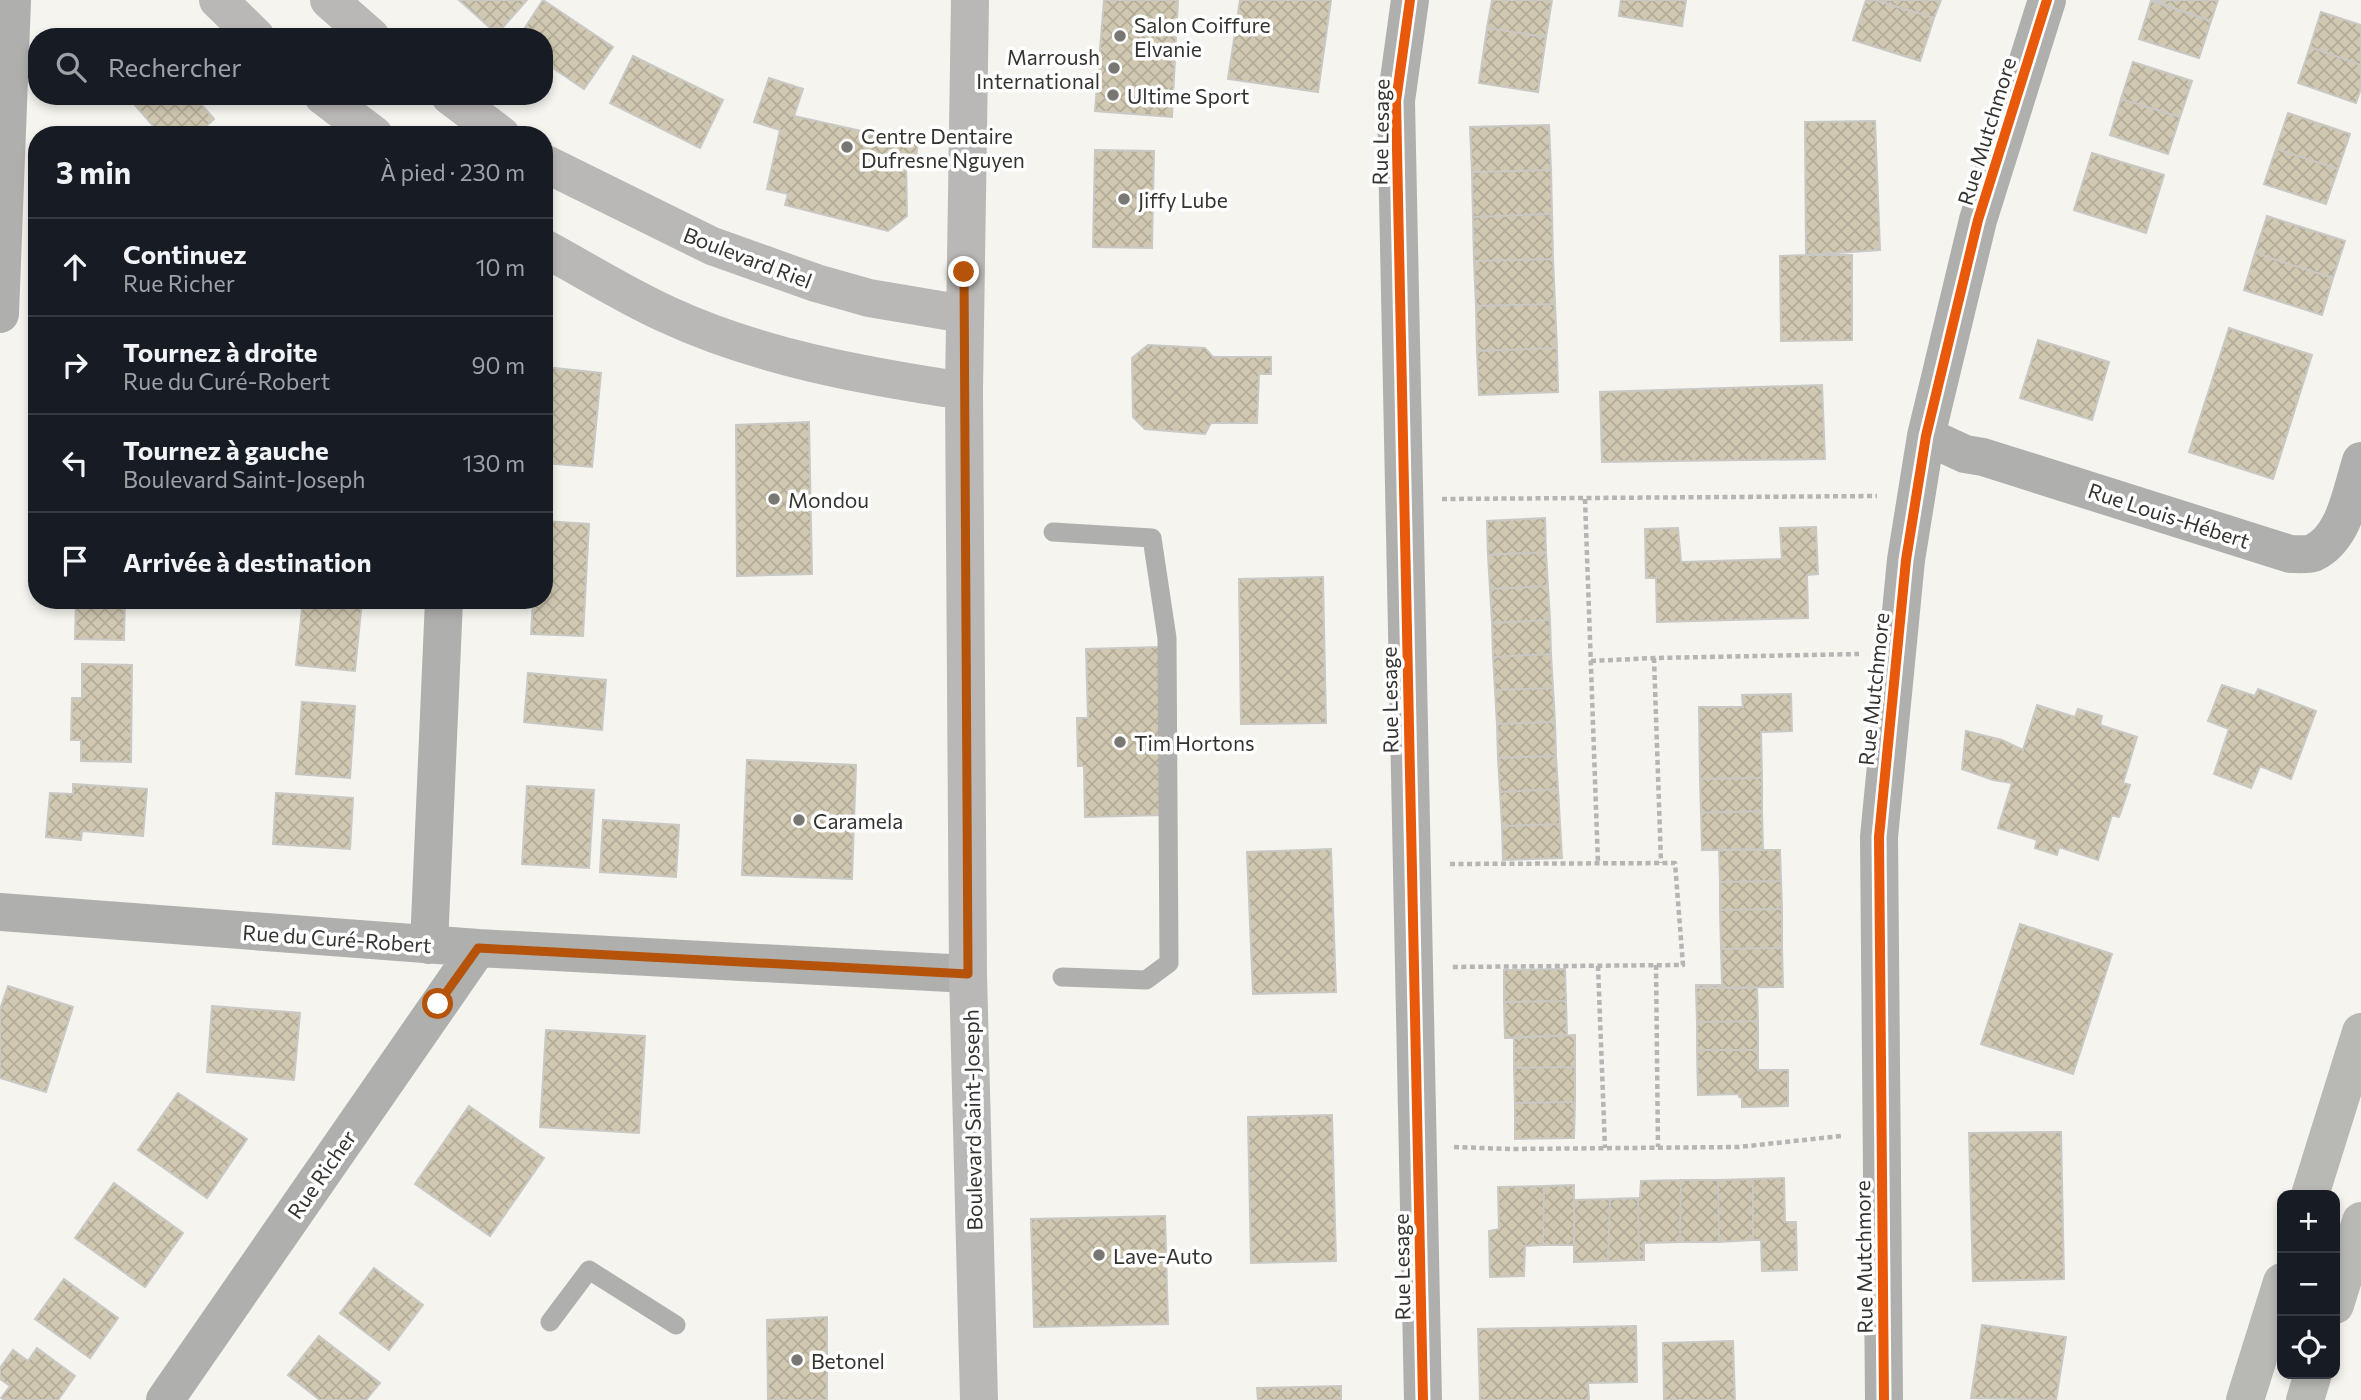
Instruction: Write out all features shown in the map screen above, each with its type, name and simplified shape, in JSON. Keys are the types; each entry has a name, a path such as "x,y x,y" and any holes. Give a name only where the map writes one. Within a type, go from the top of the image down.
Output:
{"highway":[{"path":"2312,1190 2361,1032"},
{"path":"2340,1289 2361,1221"},
{"path":"2245,1400 2277,1298"},
{"path":"2305,1400 2311,1379"}],"main road":[{"path":"218,0 247,28"},
{"path":"330,0 361,28"},
{"name":"Boulevard Saint-Joseph","path":"970,0 964,391 968,974 979,1400"},
{"path":"335,105 362,126"},
{"path":"462,105 490,126"},
{"name":"Boulevard Riel","path":"553,175 712,246 816,283 869,298 964,314"},
{"path":"553,253 667,315 730,338 784,355 893,380 964,391"}],"street":[{"path":"0,314 12,0"},
{"name":"Rue Lesage","path":"1410,0 1396,101 1423,1400"},
{"name":"Rue Mutchmore","path":"1884,1400 1879,837 1906,560 1926,436 1978,220 2047,0"},
{"name":"Rue Louis-Hébert","path":"1926,436 1965,454 1983,457 2290,554 2311,554 2330,541 2342,521 2361,461"},
{"path":"429,944 444,609"},
{"name":"Rue du Curé-Robert","path":"0,912 478,948 968,974"},
{"name":"Rue Richer","path":"165,1400 478,948"}],"lane":[{"path":"1053,532 1152,538 1167,638 1169,963 1146,980 1062,977"},
{"path":"550,1322 589,1270 676,1325"}],"path":[{"path":"1437,499 1878,496"},
{"path":"1585,499 1598,864"},
{"path":"1591,661 1862,654"},
{"path":"1654,658 1661,863"},
{"path":"1445,864 1675,863 1683,965 1447,967"},
{"path":"1656,965 1658,1147"},
{"path":"1598,966 1605,1148"},
{"path":"1448,1147 1739,1147 1841,1136"}],"building":[{"path":"459,0 527,0 502,28 490,28"},
{"path":"543,0 613,47 584,89 553,68 553,28 525,28"},
{"path":"1104,0 1178,0 1172,117 1095,111"},
{"path":"1240,0 1331,0 1318,92 1228,79"},
{"path":"1492,0 1552,0 1546,37 1487,28"},
{"path":"1621,0 1686,0 1682,26 1619,16"},
{"path":"1866,0 1875,0 1934,18 1920,61 1853,40"},
{"path":"1875,0 1941,0 1934,18"},
{"path":"2152,0 2218,0 2211,21"},
{"path":"2151,1 2211,21 2199,58 2139,39"},
{"path":"2321,12 2361,25 2361,65 2310,47"},
{"path":"1487,28 1546,37 1538,92 1479,83"},
{"path":"2310,47 2361,65 2361,88 2356,103 2298,83"},
{"path":"633,56 723,100 700,148 610,103"},
{"path":"2133,62 2192,81 2180,117 2121,99"},
{"name":"Centre Dentaire Dufresne Nguyen","path":"769,78 803,89 794,116 879,135 919,135 916,158 906,159 907,216 888,231 785,205 788,194 767,189 780,130 754,122"},
{"path":"2121,99 2180,117 2168,154 2110,135"},
{"path":"135,105 202,105 214,119 207,126 153,126"},
{"path":"2288,113 2350,134 2338,169 2276,149"},
{"path":"1875,121 1880,250 1806,255 1805,122"},
{"path":"1549,125 1551,170 1472,172 1470,127"},
{"path":"2276,149 2338,169 2326,204 2264,184"},
{"name":"Jiffy Lube","path":"1095,150 1154,151 1152,248 1093,247"},
{"path":"2092,153 2164,175 2146,233 2074,210"},
{"path":"1551,170 1552,214 1473,217 1472,172"},
{"path":"1552,214 1553,259 1474,261 1473,217"},
{"path":"2267,216 2345,241 2333,278 2255,253"},
{"path":"2255,253 2333,278 2322,315 2244,290"},
{"path":"1852,255 1852,340 1781,341 1780,256"},
{"path":"1553,259 1555,304 1476,306 1474,261"},
{"path":"1555,304 1557,348 1477,351 1476,306"},
{"path":"2229,328 2312,355 2273,479 2189,452"},
{"path":"2038,340 2109,362 2092,420 2020,398"},
{"path":"1148,345 1205,348 1213,357 1271,357 1271,374 1259,374 1257,423 1211,423 1205,434 1145,429 1133,417 1132,358"},
{"path":"1557,348 1558,392 1479,395 1477,351"},
{"path":"553,368 601,373 592,467 553,464"},
{"path":"1822,385 1825,459 1602,462 1600,392"},
{"name":"Mondou","path":"809,422 812,574 737,576 736,425"},
{"path":"1545,518 1546,552 1488,555 1487,521"},
{"path":"553,522 589,524 583,636 531,634 532,609 553,609"},
{"path":"1816,527 1818,574 1807,575 1808,618 1657,622 1656,578 1646,578 1645,529 1678,528 1681,562 1782,559 1780,528"},
{"path":"1546,552 1548,586 1490,589 1488,555"},
{"path":"1323,577 1326,723 1241,724 1239,579"},
{"path":"1548,586 1550,620 1492,623 1490,589"},
{"path":"76,609 125,609 124,640 75,639"},
{"path":"302,609 361,609 355,671 296,665"},
{"path":"1550,620 1551,654 1493,657 1492,623"},
{"name":"Tim Hortons","path":"1159,647 1164,815 1085,817 1084,766 1078,766 1077,718 1088,718 1086,649"},
{"path":"1551,654 1553,688 1495,690 1493,657"},
{"path":"82,664 132,665 131,762 81,761 81,740 71,740 72,698 82,698"},
{"path":"528,673 606,680 602,730 524,722"},
{"path":"2222,685 2255,696 2258,689 2316,711 2291,779 2260,766 2251,788 2214,774 2229,729 2208,721"},
{"path":"1553,688 1555,722 1497,724 1495,690"},
{"path":"1791,694 1792,731 1761,732 1762,778 1700,779 1699,707 1743,707 1742,695"},
{"path":"302,702 355,706 350,778 296,774"},
{"path":"2037,705 2075,717 2078,709 2102,716 2100,725 2137,737 2123,783 2130,785 2119,817 2112,815 2098,860 2059,847 2057,855 2035,848 2037,840 1998,828 2012,783 1993,780 1962,769 1966,731 2002,740 2023,750"},
{"path":"1555,722 1556,756 1498,758 1497,724"},
{"path":"1556,756 1558,789 1500,792 1498,758"},
{"name":"Caramela","path":"747,760 856,765 852,879 742,875"},
{"path":"1762,778 1762,811 1701,813 1700,779"},
{"path":"73,784 147,789 143,836 82,831 81,840 46,837 50,793 73,794"},
{"path":"527,786 594,790 589,868 522,864"},
{"path":"1558,789 1560,824 1502,826 1500,792"},
{"path":"276,793 353,798 350,849 273,844"},
{"path":"1762,811 1763,849 1702,850 1701,813"},
{"path":"603,820 679,825 676,877 600,872"},
{"path":"1560,824 1562,858 1503,860 1502,826"},
{"path":"1331,849 1336,992 1253,994 1247,852"},
{"path":"1719,850 1780,850 1781,881 1720,882"},
{"path":"1781,881 1782,909 1720,910 1720,882"},
{"path":"1782,909 1782,948 1721,949 1720,910"},
{"path":"2020,924 2112,954 2073,1074 1981,1044"},
{"path":"1782,948 1783,987 1696,988 1696,985 1722,985 1721,949"},
{"path":"1565,969 1566,1001 1504,1002 1504,970"},
{"path":"8,986 73,1007 46,1092 0,1078 0,1010"},
{"path":"1696,988 1757,988 1758,1021 1697,1022"},
{"path":"1566,1001 1567,1035 1505,1038 1504,1002"},
{"path":"212,1006 300,1013 294,1080 207,1072"},
{"path":"1758,1021 1758,1050 1697,1050 1697,1022"},
{"path":"546,1030 645,1036 639,1133 540,1127"},
{"path":"1575,1035 1575,1067 1514,1068 1514,1038"},
{"path":"1697,1050 1758,1050 1758,1070 1788,1070 1788,1106 1742,1107 1739,1094 1698,1095"},
{"path":"1575,1067 1575,1102 1515,1103 1514,1068"},
{"path":"178,1093 247,1139 207,1198 138,1150"},
{"path":"1575,1102 1574,1138 1515,1139 1515,1103"},
{"path":"469,1106 544,1158 490,1236 415,1184"},
{"path":"1332,1115 1336,1261 1251,1263 1248,1117"},
{"path":"2061,1132 2064,1279 1973,1281 1969,1133"},
{"path":"1784,1178 1785,1222 1796,1222 1797,1270 1762,1271 1761,1240 1753,1240 1753,1179"},
{"path":"1753,1179 1753,1240 1719,1242 1718,1180"},
{"path":"1681,1180 1718,1180 1719,1242 1680,1242"},
{"path":"1681,1180 1680,1242 1644,1243 1644,1260 1639,1260 1638,1198 1641,1181"},
{"path":"114,1183 183,1233 145,1287 75,1238"},
{"path":"1574,1185 1574,1245 1543,1245 1544,1186"},
{"path":"1544,1186 1543,1245 1525,1246 1524,1276 1490,1277 1489,1231 1499,1229 1498,1187"},
{"path":"1638,1198 1639,1260 1608,1261 1610,1199"},
{"path":"1610,1199 1608,1261 1574,1262 1574,1200"},
{"name":"Lave-Auto","path":"1165,1216 1168,1324 1034,1327 1031,1219"},
{"path":"374,1268 423,1305 389,1350 340,1313"},
{"path":"64,1279 118,1318 90,1358 35,1319"},
{"name":"Betonel","path":"827,1317 827,1400 768,1400 767,1320"},
{"path":"1982,1325 2066,1337 2056,1400 1971,1398"},
{"path":"1636,1326 1637,1382 1588,1383 1589,1400 1480,1400 1478,1329"},
{"path":"319,1336 380,1383 366,1400 320,1400 288,1375"},
{"path":"1733,1341 1735,1400 1664,1400 1663,1343"},
{"path":"37,1348 75,1376 58,1400 1,1398 10,1386 0,1379 0,1368 13,1350 28,1361"},
{"path":"1341,1386 1341,1400 1258,1400 1257,1388"}],"cycle path":[{"path":"1410,0 1396,101 1423,1400"},
{"path":"1884,1400 1879,837 1906,560 1926,436 1978,220 2047,0"}],"place":[{"name":"Salon Coiffure Elvanie","path":"1120,36"},
{"name":"Marroush International","path":"1114,68"},
{"name":"Ultime Sport","path":"1113,95"},
{"name":"Centre Dentaire Dufresne Nguyen","path":"847,147"},
{"name":"Jiffy Lube","path":"1124,199"},
{"name":"Mondou","path":"774,499"},
{"name":"Tim Hortons","path":"1120,742"},
{"name":"Caramela","path":"799,820"},
{"name":"Lave-Auto","path":"1099,1255"},
{"name":"Betonel","path":"797,1360"}],"route":[{"path":"438,1004 478,948 968,974 964,272"}]}
